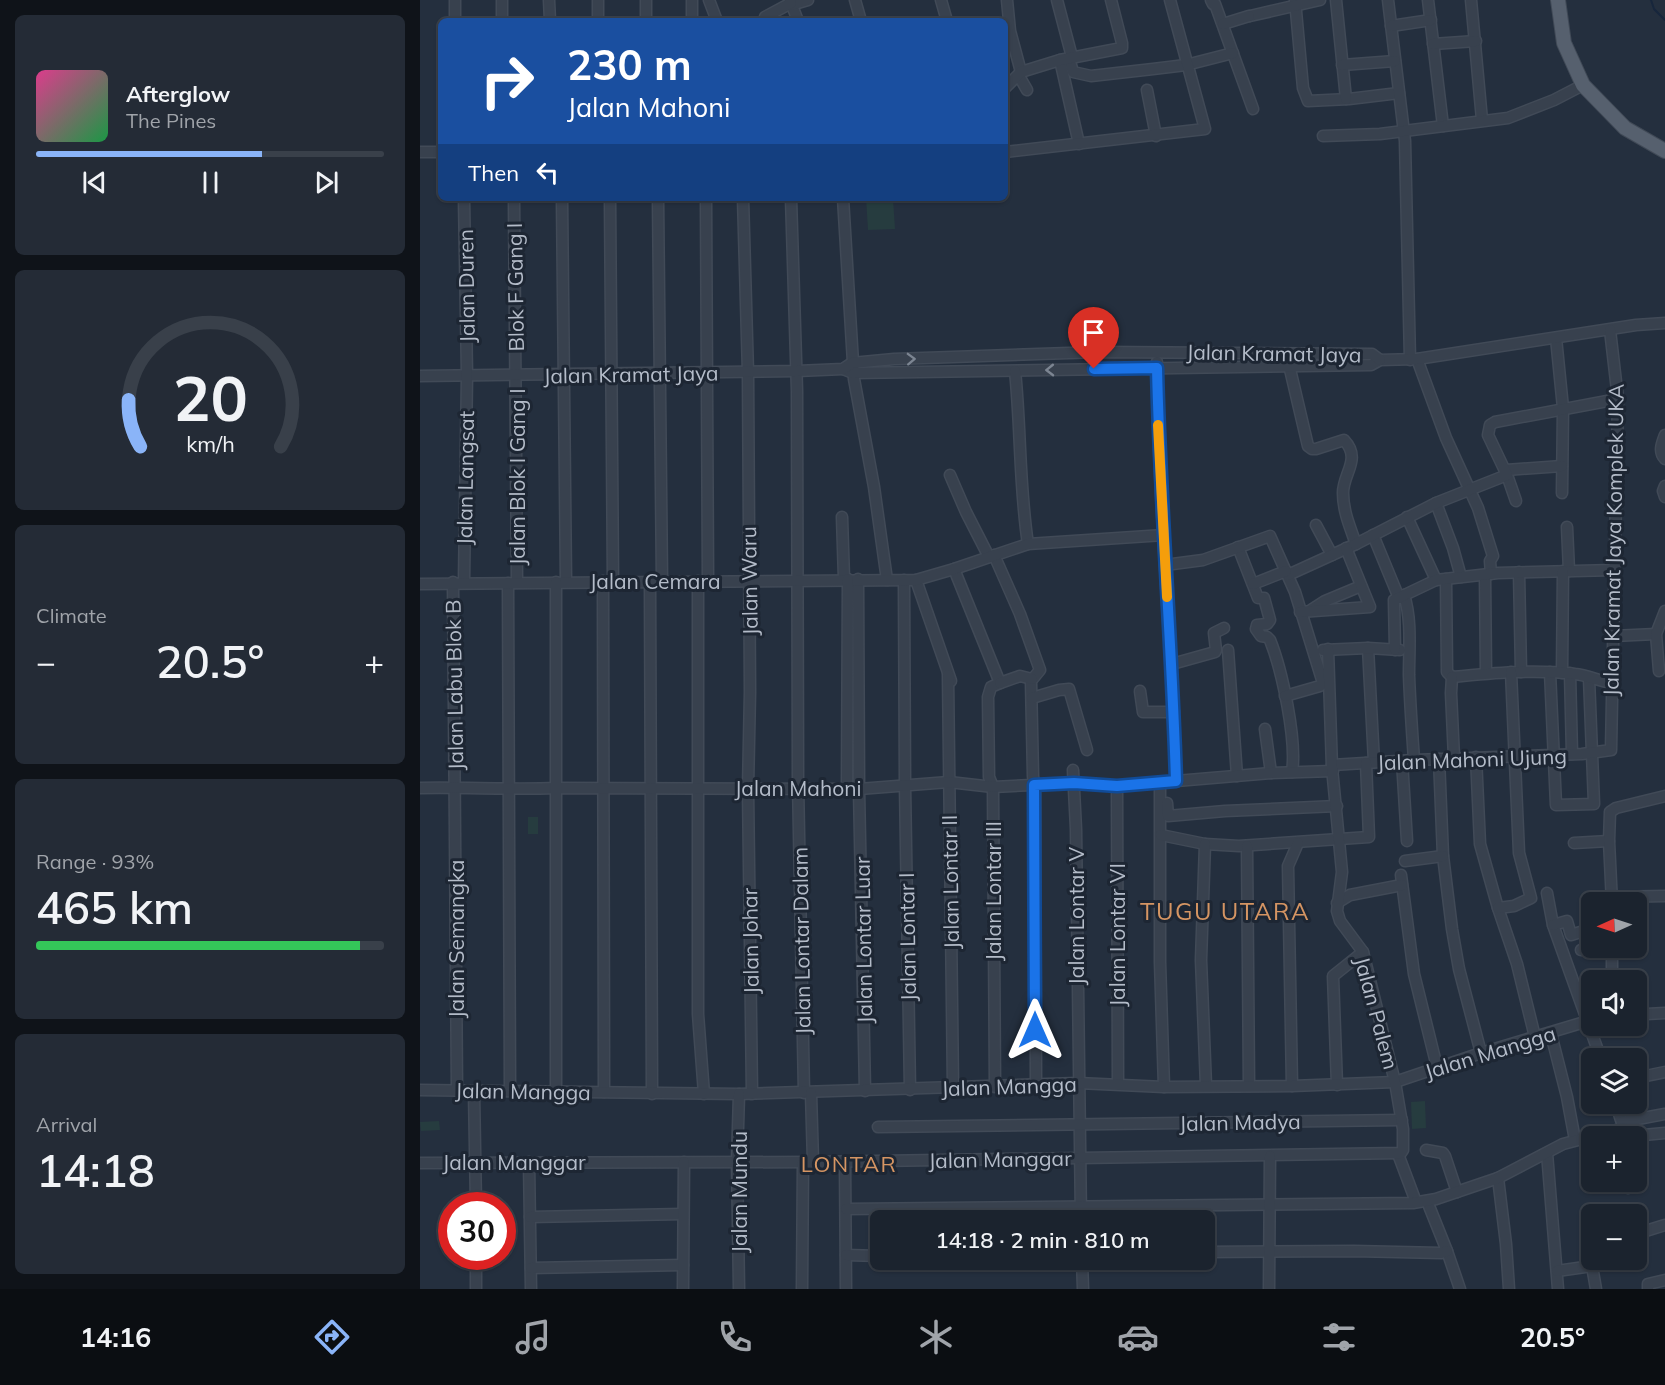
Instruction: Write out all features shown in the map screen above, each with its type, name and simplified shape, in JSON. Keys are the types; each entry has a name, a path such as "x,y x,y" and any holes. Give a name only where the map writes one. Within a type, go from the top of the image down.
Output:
{"main road":[{"path":"1557,0 1564,43 1583,85 1625,128 1665,151"}],"street":[{"path":"455,0 455,18"},
{"path":"502,0 502,18"},
{"path":"549,0 549,18"},
{"path":"598,0 598,18"},
{"path":"646,0 646,18"},
{"path":"692,0 692,18"},
{"path":"709,0 716,18"},
{"path":"765,17 791,3 808,0"},
{"path":"855,0 860,18"},
{"path":"941,0 946,18"},
{"path":"1007,0 1010,31 1020,74 1027,90"},
{"path":"1057,0 1079,144"},
{"path":"1008,85 1020,74 1067,58 1122,48 1111,0"},
{"path":"1008,152 1203,130 1205,128 1170,0"},
{"path":"1211,0 1223,24 1253,109"},
{"path":"1223,24 1296,2 1320,0"},
{"path":"1336,0 1345,65"},
{"path":"1341,0 1346,99"},
{"path":"1388,0 1404,130 1414,359 1469,489 1493,556 1488,575 1486,673"},
{"path":"1428,0 1443,126"},
{"path":"1471,0 1482,120"},
{"path":"1296,2 1303,88 1305,98 1309,102 1399,93"},
{"path":"791,3 797,18"},
{"path":"1391,26 1431,20"},
{"path":"1433,44 1476,41"},
{"path":"1067,58 1073,72 1091,76 1186,64 1233,53"},
{"path":"1345,65 1395,61"},
{"path":"1323,136 1362,135 1508,118 1554,100 1583,85"},
{"path":"1148,90 1156,136"},
{"path":"420,152 438,152"},
{"name":"Jalan Duren","path":"465,201 466,375"},
{"name":"Blok F Gang I","path":"514,201 517,375"},
{"path":"556,1090 556,788 562,579 564,374 562,201"},
{"path":"604,1092 603,788 609,579 610,201"},
{"path":"658,201 662,582"},
{"path":"704,1094 698,1014 697,799 705,577 708,373 706,201"},
{"name":"Jalan Waru","path":"743,201 748,373 750,692 748,789"},
{"name":"Jalan Lontar Dalam","path":"791,201 797,371 799,789 808,1093 808,1162 802,1289"},
{"path":"843,201 849,368 874,487 887,580"},
{"name":"Jalan Kramat Jaya","path":"420,376 748,373 849,368 1015,371 1371,365 1380,360 1414,359 1665,323"},
{"name":"Jalan Kramat Jaya Komplek UKA","path":"1610,330 1618,399 1611,750"},
{"path":"1556,338 1563,408 1562,494"},
{"path":"1156,352 1174,712 1161,835 1160,962 1164,1088"},
{"name":"Jalan Kramat Jaya","path":"849,368 905,359 1156,352 1371,354 1380,360"},
{"path":"1289,365 1308,446 1316,449 1344,440 1350,446 1352,465 1343,482 1343,495 1351,546 1361,586 1370,604 1368,608 1306,611"},
{"path":"1015,371 1020,427 1022,507 1028,544"},
{"name":"Jalan Langsat","path":"464,582 466,375"},
{"name":"Jalan Blok I Gang I","path":"510,1090 510,790 517,375"},
{"path":"1516,501 1488,435 1490,425 1563,408 1618,399"},
{"path":"1665,435 1661,452 1665,459"},
{"path":"1253,584 1332,555 1436,503 1506,473 1562,466"},
{"path":"950,475 966,512 992,556 1020,615 1040,667 1040,672 1032,679 1036,1085"},
{"path":"1665,486 1665,497"},
{"path":"1436,503 1461,577"},
{"path":"842,517 850,579 847,789"},
{"path":"1407,517 1441,580 1447,672 1452,677"},
{"path":"1316,525 1332,555"},
{"path":"1567,527 1555,755 1556,804 1594,804 1593,730 1589,678"},
{"name":"Jalan Cemara","path":"420,584 562,579 662,582 705,577 748,580 916,580 1028,544 1164,535"},
{"path":"1373,535 1407,605 1409,650 1407,841"},
{"path":"1165,565 1203,560 1269,536 1306,611 1314,651 1323,678 1322,685 1285,696"},
{"path":"1238,547 1258,598 1264,598 1270,620 1267,624 1257,625 1256,629 1261,636 1268,638 1273,648 1285,696 1291,735 1292,772"},
{"path":"954,569 999,679 1020,676 1032,679"},
{"path":"1395,650 1394,600 1441,580 1519,572 1615,570"},
{"path":"1497,908 1514,906 1531,898 1519,853 1515,757 1519,572"},
{"name":"Jalan Lontar Luar","path":"850,579 859,789 865,1091"},
{"name":"Jalan Lontar I","path":"904,580 904,785 910,1090"},
{"path":"916,580 954,687"},
{"name":"Jalan Labu Blok B","path":"453,582 456,787"},
{"path":"650,582 652,1094"},
{"path":"1306,611 1361,586"},
{"path":"1659,671 1656,634 1665,612"},
{"path":"1172,664 1215,652 1214,633 1224,628"},
{"path":"1613,636 1656,634"},
{"path":"1314,651 1368,648 1409,650"},
{"path":"1161,835 1205,844 1247,846 1369,837 1368,648"},
{"name":"Jalan Palem","path":"1328,649 1332,768 1342,872 1337,903 1340,921 1363,952 1402,1120 1403,1150 1399,1154"},
{"path":"1228,650 1237,776"},
{"path":"1452,677 1486,673 1561,673 1611,684"},
{"path":"1561,673 1572,754"},
{"name":"Jalan Lontar II","path":"948,675 953,1088"},
{"path":"1452,677 1450,693 1454,758"},
{"name":"Jalan Lontar III","path":"995,1087 993,787 989,777 988,697 991,687 999,679"},
{"path":"1032,698 1069,689 1087,750"},
{"path":"1140,691 1143,712 1174,712"},
{"path":"1265,729 1271,773"},
{"name":"Jalan Mahoni Ujung","path":"1167,781 1292,772 1408,760 1515,757 1611,750"},
{"path":"1476,757 1480,844 1497,908 1517,964 1534,1035"},
{"path":"1438,759 1443,856 1459,969 1481,1053"},
{"name":"Jalan Lontar V","path":"1073,770 1080,1210"},
{"path":"1167,781 1168,816 1336,806"},
{"name":"Jalan Mahoni","path":"420,788 859,789 949,782 993,787 1074,783 1117,786 1167,781"},
{"name":"Jalan Lontar VI","path":"1117,786 1118,1084"},
{"name":"Jalan Semangka","path":"456,787 457,1090"},
{"name":"Jalan Johar","path":"748,789 752,1094"},
{"path":"1612,892 1610,813 1612,810 1665,796"},
{"path":"1574,843 1609,842"},
{"path":"1292,1086 1288,867 1298,843"},
{"path":"1205,844 1201,960 1206,1086"},
{"path":"1247,846 1249,1086"},
{"path":"1405,861 1443,856"},
{"path":"1337,903 1350,895 1401,880 1414,974 1437,1067"},
{"path":"1547,894 1553,925 1581,1002"},
{"path":"1647,897 1665,896"},
{"path":"1553,925 1567,921 1571,935 1581,932"},
{"path":"1336,1085 1333,976 1363,952"},
{"path":"1647,1014 1665,1014"},
{"name":"Jalan Mangga","path":"420,1090 752,1094 1078,1083 1164,1088 1395,1082 1534,1035 1551,1034 1581,1023"},
{"path":"1551,1034 1575,1140"},
{"path":"1647,1076 1665,1072"},
{"path":"474,1091 476,1192"},
{"name":"Jalan Mundu","path":"739,1289 737,1161 740,1094"},
{"path":"1636,1126 1665,1114"},
{"name":"Jalan Madya","path":"878,1127 1402,1120"},
{"path":"1647,1135 1665,1133"},
{"path":"846,1209 1421,1202 1498,1179 1546,1153 1581,1139"},
{"path":"1426,1150 1443,1153 1457,1192"},
{"path":"1546,1153 1558,1289"},
{"path":"1399,1154 1460,1289"},
{"name":"Jalan Manggar","path":"420,1163 846,1162 1399,1154"},
{"path":"1269,1289 1270,1156"},
{"path":"529,1162 531,1289"},
{"path":"683,1289 684,1162"},
{"path":"846,1162 846,1289"},
{"path":"1498,1179 1509,1289"},
{"path":"530,1217 683,1214"},
{"path":"1647,1231 1665,1225"},
{"path":"1215,1252 1443,1252"},
{"path":"1443,1252 1452,1289"},
{"path":"846,1255 870,1256"},
{"path":"531,1268 683,1265"},
{"path":"1557,1271 1581,1266"},
{"path":"476,1270 476,1289"},
{"path":"1082,1270 1083,1289"},
{"path":"1596,1270 1596,1289"},
{"path":"1648,1289 1648,1284 1665,1281"}],"green space":[{"path":"866,201 893,201 895,229 868,230"},
{"path":"528,817 538,817 538,834 528,834"},
{"path":"1425,1101 1426,1128 1412,1129 1411,1102"},
{"path":"439,1121 440,1130 421,1131 420,1122"}],"waterway":[{"path":"1651,0 1654,9 1665,20"}],"slow traffic":[{"path":"1158,425 1167,597"}],"district":[{"name":"TUGU UTARA","path":"1225,911"},
{"name":"LONTAR","path":"849,1164"}],"route":[{"path":"1035,1030 1034,785 1074,783 1117,786 1176,781 1157,368 1094,369"}]}
